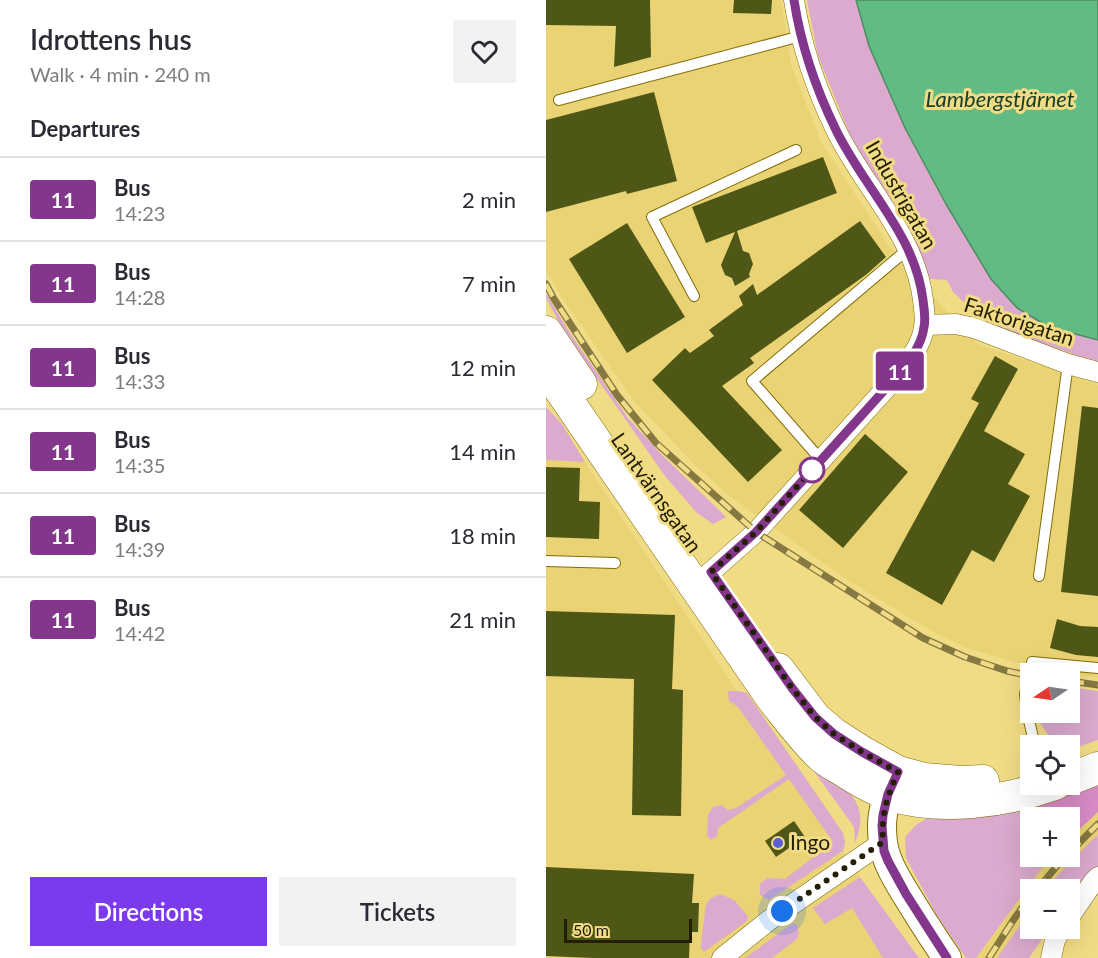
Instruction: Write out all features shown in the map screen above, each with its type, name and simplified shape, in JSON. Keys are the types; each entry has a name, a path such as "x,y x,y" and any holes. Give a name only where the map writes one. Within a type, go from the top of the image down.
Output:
{"main road":[{"name":"Lantvärnsgatan","path":"547,347 704,578 771,697 797,731 823,757 858,780 893,783 920,801 961,802 1001,799 1020,792"},
{"path":"1080,757 1098,750"},
{"name":"Lantvärnsgatan","path":"1080,773 1098,768"}],"street":[{"name":"Industrigatan","path":"704,578 756,532 908,361 921,342 925,326 918,274 908,249 836,132 804,50 794,0"},
{"name":"Faktorigatan","path":"925,326 956,324 974,328 1068,364 1098,372"},
{"path":"893,783 883,815 883,842 888,861 919,916 947,958"},
{"path":"722,958 768,921 883,842"},
{"path":"1080,901 1098,877"},
{"path":"1051,958 1056,939"}],"lane":[{"path":"559,100 801,36"},
{"path":"694,296 652,217 796,150"},
{"path":"821,460 752,381 908,249"},
{"path":"1039,576 1068,364"},
{"path":"546,561 615,563"},
{"path":"1032,735 1025,694 1032,662 1098,668"}],"shaded area":[{"path":"546,0 781,0 791,65 822,144 900,262 978,344 1098,385 1098,678 1080,675 1080,663 1017,663 967,648 928,629 846,579 732,498 697,467 633,400 546,271"},
{"path":"807,0 856,0 869,46 905,128 947,206 991,279 1017,308 1049,327 1098,340 1098,363 986,323 953,292 947,280 930,279 902,214 854,145 818,56"},
{"path":"546,294 628,418 661,454 726,517 713,524 697,513 665,476 565,333"},
{"path":"546,407 562,424 585,462 546,460"},
{"path":"546,460 585,462 737,691 747,693 843,833 845,843 843,851 860,877 813,909 852,908 883,958 546,958"},
{"path":"1080,688 1098,691 1098,740 1080,746 1080,735 1048,735 1040,723 1080,723"},
{"path":"728,691 747,693 843,833 845,843 843,851 769,900 760,895 760,884 767,878 785,879 833,842 789,779 718,828 717,836 711,840 707,836 708,815 713,807 721,805 728,810 736,808 786,775 738,707 729,701"},
{"path":"808,763 842,786 857,804 860,828 855,843 854,827"},
{"path":"1098,778 1098,812 1080,829 1080,807 1020,807 1020,809 1017,804 1045,795 1080,795 1080,784"},
{"path":"1017,804 1020,809 1020,867 1043,867 1034,879 1020,879 1020,898 976,958 966,958 936,914 906,858 905,837 916,825 934,814"},
{"path":"1098,812 1098,834 1080,852 1080,829"},
{"path":"1097,835 1098,869 1080,888 1080,879 1054,879 1066,867 1080,867 1080,852"},
{"path":"1043,867 1066,867 1054,879 1034,879"},
{"path":"860,877 919,958 883,958 852,908 825,924 813,908"},
{"path":"720,894 734,900 748,916 747,921 704,952 701,943 706,905 711,898"},
{"path":"1020,898 1020,925 997,958 976,958"},
{"path":"793,923 797,925 799,933 797,939 772,958 745,958"},
{"path":"1020,925 1020,939 1042,939 1029,958 997,958"}],"water":[{"name":"Lambergstjärnet","path":"856,0 1098,0 1098,340 1049,327 1017,308 991,279 947,206 905,128 869,46"}],"building":[{"path":"546,0 650,0 651,57 614,67 616,26 546,25"},
{"path":"734,0 772,0 771,14 733,13"},
{"path":"654,92 677,181 627,194 626,191 546,212 546,120"},
{"path":"823,157 837,193 737,231 743,251 749,253 753,264 750,277 735,286 732,278 725,275 721,265 735,232 706,243 692,207"},
{"path":"860,221 886,257 867,274 750,358 754,363 722,386 782,450 748,482 652,380 685,348 690,353 714,336 709,330 743,305 739,296 753,284 757,295"},
{"path":"627,223 685,317 627,353 569,259"},
{"path":"995,356 1018,369 984,431 1025,454 1008,484 1030,496 994,562 972,550 942,605 886,573 979,403 971,399"},
{"path":"1082,406 1098,408 1098,596 1061,592"},
{"path":"865,434 908,472 843,548 799,510"},
{"path":"546,467 580,468 579,501 600,502 599,539 546,537"},
{"path":"546,611 675,615 672,689 683,690 681,816 632,815 634,679 546,676"},
{"path":"1057,619 1080,626 1098,627 1098,657 1076,655 1050,648"},
{"path":"794,821 805,837 776,857 765,841"},
{"path":"546,867 694,874 692,903 699,903 698,932 690,932 689,958 546,956"}],"railway":[{"path":"546,284 617,395 656,443 756,532 923,638 965,657 1020,674"},
{"path":"1080,682 1098,685"},
{"path":"1080,842 1098,824"},
{"path":"1046,879 1056,867"},
{"path":"989,958 1020,911"}],"bus line":[{"name":"11","path":"794,0 804,50 836,132 900,233 912,258 922,293 925,326 921,342 889,385 756,532 711,572 815,717 834,734 898,772 888,794 883,815 884,851 906,894 947,958"}],"place":[{"name":"Ingo","path":"778,843"}],"route":[{"path":"782,911 883,842 883,815 888,794 898,772 834,734 815,717 711,572 756,532 812,470"}]}
